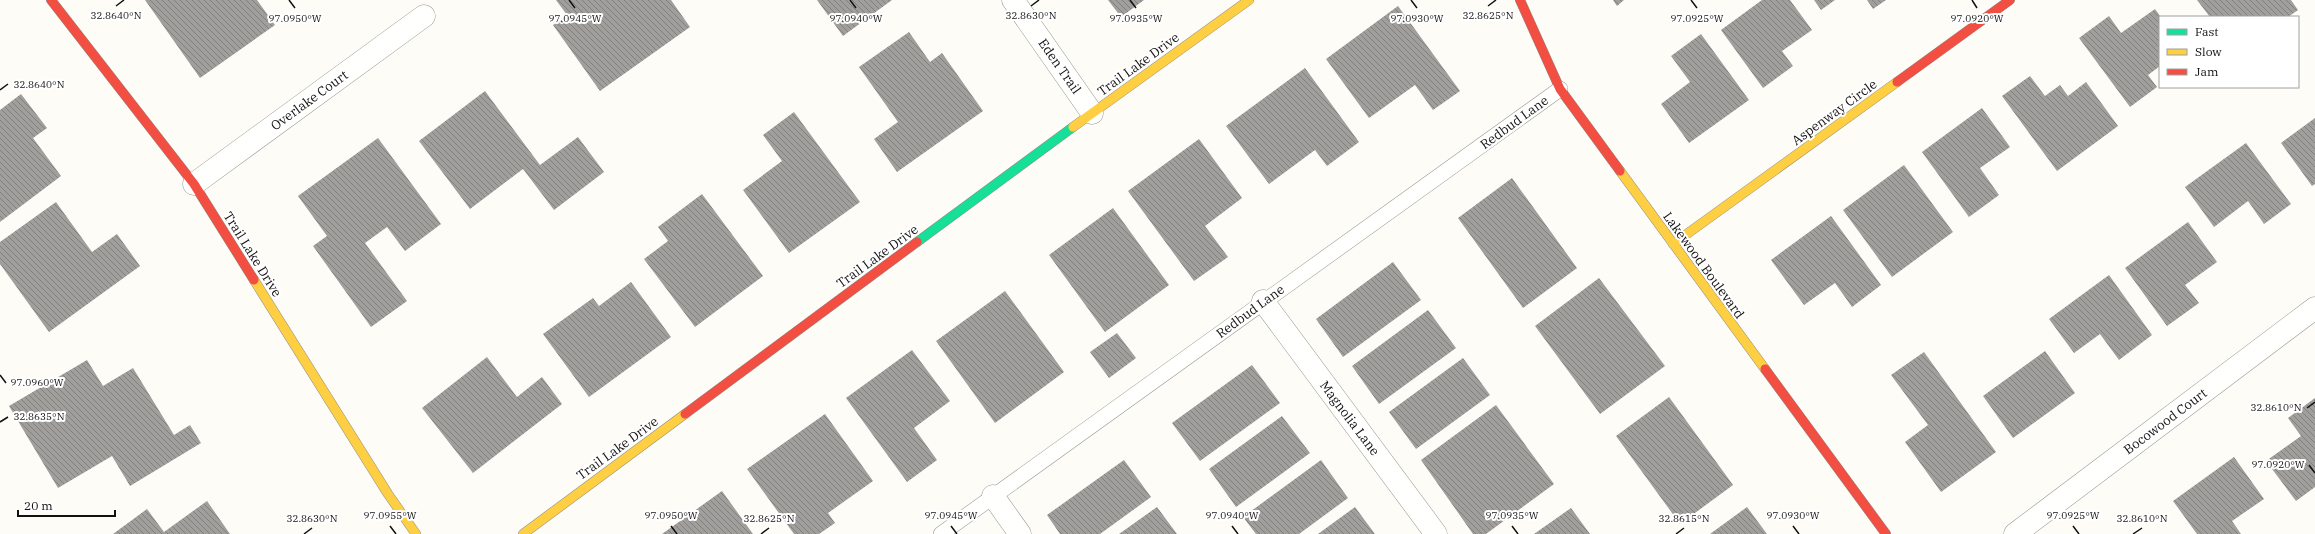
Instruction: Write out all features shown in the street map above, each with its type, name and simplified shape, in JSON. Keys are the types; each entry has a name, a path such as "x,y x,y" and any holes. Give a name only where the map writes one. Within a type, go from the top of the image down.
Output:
{"street":[{"name":"Trail Lake Drive","path":"51,0 194,184 388,494 416,534"},
{"name":"Eden Trail","path":"1013,0 1092,113"},
{"name":"Trail Lake Drive","path":"522,534 1092,113 1249,0"},
{"name":"Lakewood Boulevard","path":"1520,0 1560,89 1886,534"},
{"name":"Aspenway Circle","path":"1673,244 2010,0"},
{"name":"Overlake Court","path":"194,184 424,16"},
{"name":"Magnolia Lane","path":"1263,302 1436,534"},
{"name":"Bocowood Court","path":"2015,534 2315,308"},
{"path":"993,496 1020,534"}],"lane":[{"name":"Redbud Lane","path":"941,534 1560,89"}],"building":[{"path":"145,0 257,0 275,25 200,78"},
{"path":"556,0 671,0 690,27 600,91 553,25 567,15"},
{"path":"817,0 892,0 843,36"},
{"path":"1108,0 1144,0 1121,17"},
{"path":"1613,0 1624,0 1617,6"},
{"path":"1762,0 1790,0 1812,30 1782,51 1793,66 1763,88 1721,30"},
{"path":"1814,0 1835,0 1821,10"},
{"path":"1867,0 1886,0 1873,9"},
{"path":"2197,0 2291,0 2298,10 2289,16 2209,16"},
{"path":"1398,6 1460,91 1433,110 1415,85 1369,118 1326,59"},
{"path":"2155,9 2160,16 2159,67 2148,75 2157,87 2130,107 2079,38 2109,16 2121,33"},
{"path":"909,32 930,62 942,53 983,111 897,172 874,139 898,122 859,67"},
{"path":"1701,34 1749,100 1689,143 1661,104 1690,82 1671,56"},
{"path":"1305,68 1359,142 1327,166 1315,150 1269,184 1226,126"},
{"path":"2030,76 2045,96 2060,85 2068,96 2086,82 2118,126 2057,171 2002,96"},
{"path":"485,91 540,165 578,137 604,172 554,210 523,169 470,209 419,141"},
{"path":"21,94 47,128 33,138 61,176 0,222 0,110"},
{"path":"1982,108 2010,147 1980,168 1999,195 1969,217 1922,152"},
{"path":"794,112 860,202 789,253 743,190 782,161 763,135"},
{"path":"2315,118 2315,184 2312,186 2281,143"},
{"path":"378,138 441,224 405,251 387,227 365,243 407,301 371,327 313,246 327,236 298,196"},
{"path":"1199,139 1242,198 1205,226 1228,257 1194,281 1128,191"},
{"path":"2246,143 2291,204 2264,224 2248,201 2214,227 2185,187"},
{"path":"1904,165 1953,232 1892,277 1843,210"},
{"path":"1512,178 1577,268 1523,308 1458,218"},
{"path":"702,194 763,276 695,327 644,259 668,241 658,227"},
{"path":"56,202 92,252 117,234 140,266 49,332 0,264 0,242"},
{"path":"1113,208 1169,285 1105,332 1049,255"},
{"path":"1831,216 1881,285 1852,307 1835,283 1804,305 1771,260"},
{"path":"2188,222 2217,262 2185,285 2199,303 2167,326 2125,268"},
{"path":"1393,262 1421,300 1343,357 1316,319"},
{"path":"2109,275 2152,335 2119,360 2100,334 2074,353 2049,319"},
{"path":"1599,278 1665,366 1600,414 1535,326"},
{"path":"631,282 671,337 589,397 543,334 593,298 599,306"},
{"path":"1005,291 1064,372 995,423 936,341"},
{"path":"1428,310 1456,348 1379,404 1352,366"},
{"path":"1117,333 1136,358 1109,378 1090,352"},
{"path":"912,350 950,401 914,428 937,460 907,482 846,398"},
{"path":"2045,351 2075,393 2013,438 1983,396"},
{"path":"1924,352 1996,452 1941,492 1905,442 1928,425 1891,375"},
{"path":"487,357 517,397 542,377 562,404 473,473 422,408"},
{"path":"1463,358 1490,395 1416,449 1389,412"},
{"path":"87,360 103,386 133,368 174,435 190,425 201,443 130,486 112,456 58,488 9,406"},
{"path":"1252,365 1280,403 1200,461 1172,423"},
{"path":"1669,397 1733,485 1680,524 1616,436"},
{"path":"2315,398 2315,487 2296,501 2266,461 2301,436 2288,418"},
{"path":"1496,405 1554,484 1486,534 1473,534 1421,460"},
{"path":"825,414 873,481 828,513 835,523 819,534 794,534 747,469"},
{"path":"1282,416 1310,453 1236,507 1209,469"},
{"path":"2234,457 2264,499 2232,521 2241,534 2197,534 2173,501"},
{"path":"1124,460 1151,497 1100,534 1060,534 1047,515"},
{"path":"1321,460 1348,498 1299,534 1256,534 1243,517"},
{"path":"722,491 753,534 662,534"},
{"path":"207,501 230,534 113,534 147,509 164,532"},
{"path":"1157,507 1177,534 1119,534"},
{"path":"1355,507 1375,534 1318,534"},
{"path":"1747,507 1767,534 1710,534"},
{"path":"1571,508 1590,534 1534,534"}],"traffic: fast":[{"path":"917,242 1073,127"}],"traffic: slow":[{"path":"1073,127 1249,0"},
{"path":"1673,244 1897,82"},
{"path":"1620,171 1765,369"},
{"path":"254,280 388,494 416,534"},
{"path":"523,534 685,414"}],"traffic: jam":[{"path":"51,0 194,184 254,280"},
{"path":"1520,0 1560,89 1620,171"},
{"path":"1897,82 2010,0"},
{"path":"685,414 917,242"},
{"path":"1765,369 1886,534"}]}
